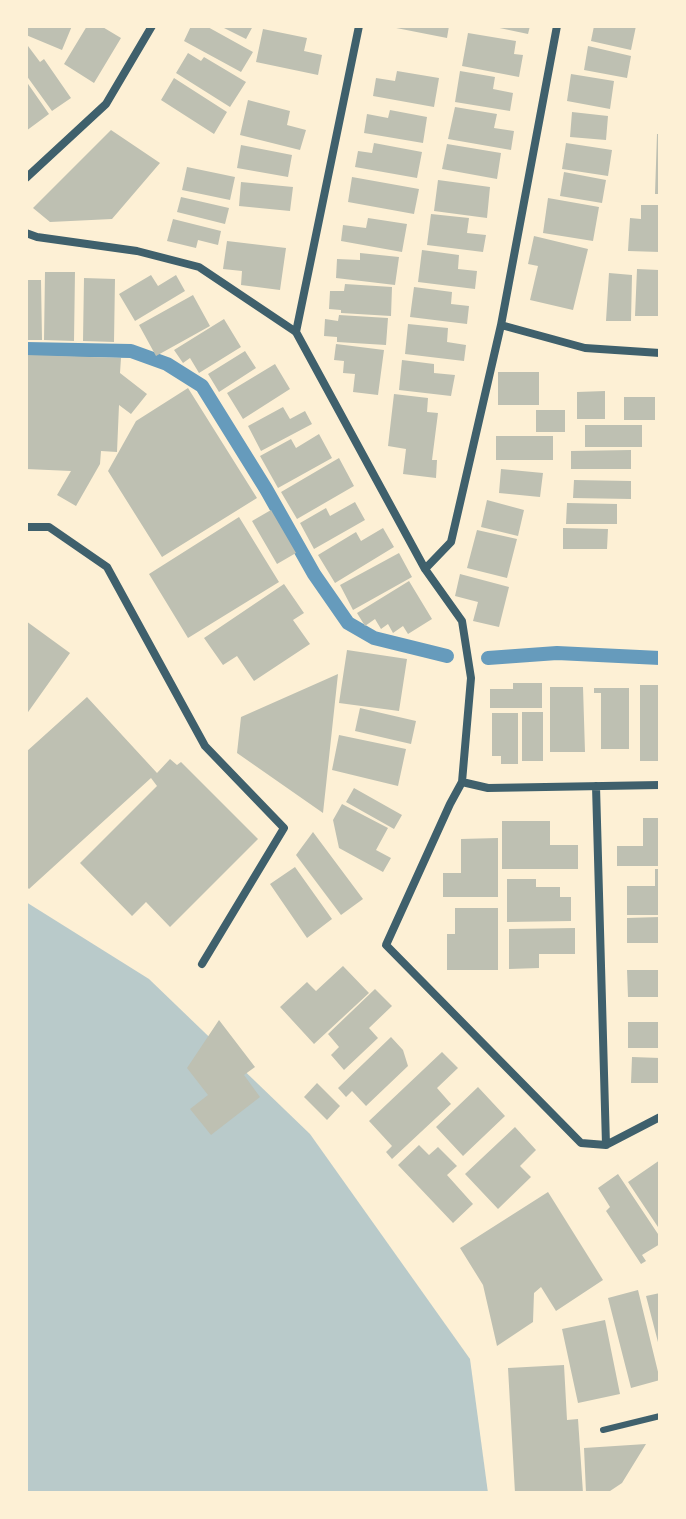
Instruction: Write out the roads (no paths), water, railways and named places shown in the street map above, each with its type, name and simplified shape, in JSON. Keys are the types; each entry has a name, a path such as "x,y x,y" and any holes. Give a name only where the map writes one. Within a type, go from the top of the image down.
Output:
{"street":[{"path":"26,178 106,104 152,26"},
{"path":"296,332 359,26"},
{"path":"425,569 451,542 501,325 557,26"},
{"path":"26,233 137,251 199,267 296,332 425,569 462,621 471,678 462,782 386,945 581,1143 606,1145 660,1117"},
{"path":"501,325 585,348 660,353"},
{"path":"26,527 49,527 107,567 205,746 284,828 202,964"},
{"path":"462,782 488,788 660,785"},
{"path":"596,786 606,1145"}],"lane":[{"path":"603,1430 660,1416"}],"waterway":[{"path":"26,349 131,351 167,364 202,386 314,574 348,623 374,638 447,656"},
{"path":"488,658 557,653 660,658"}]}
